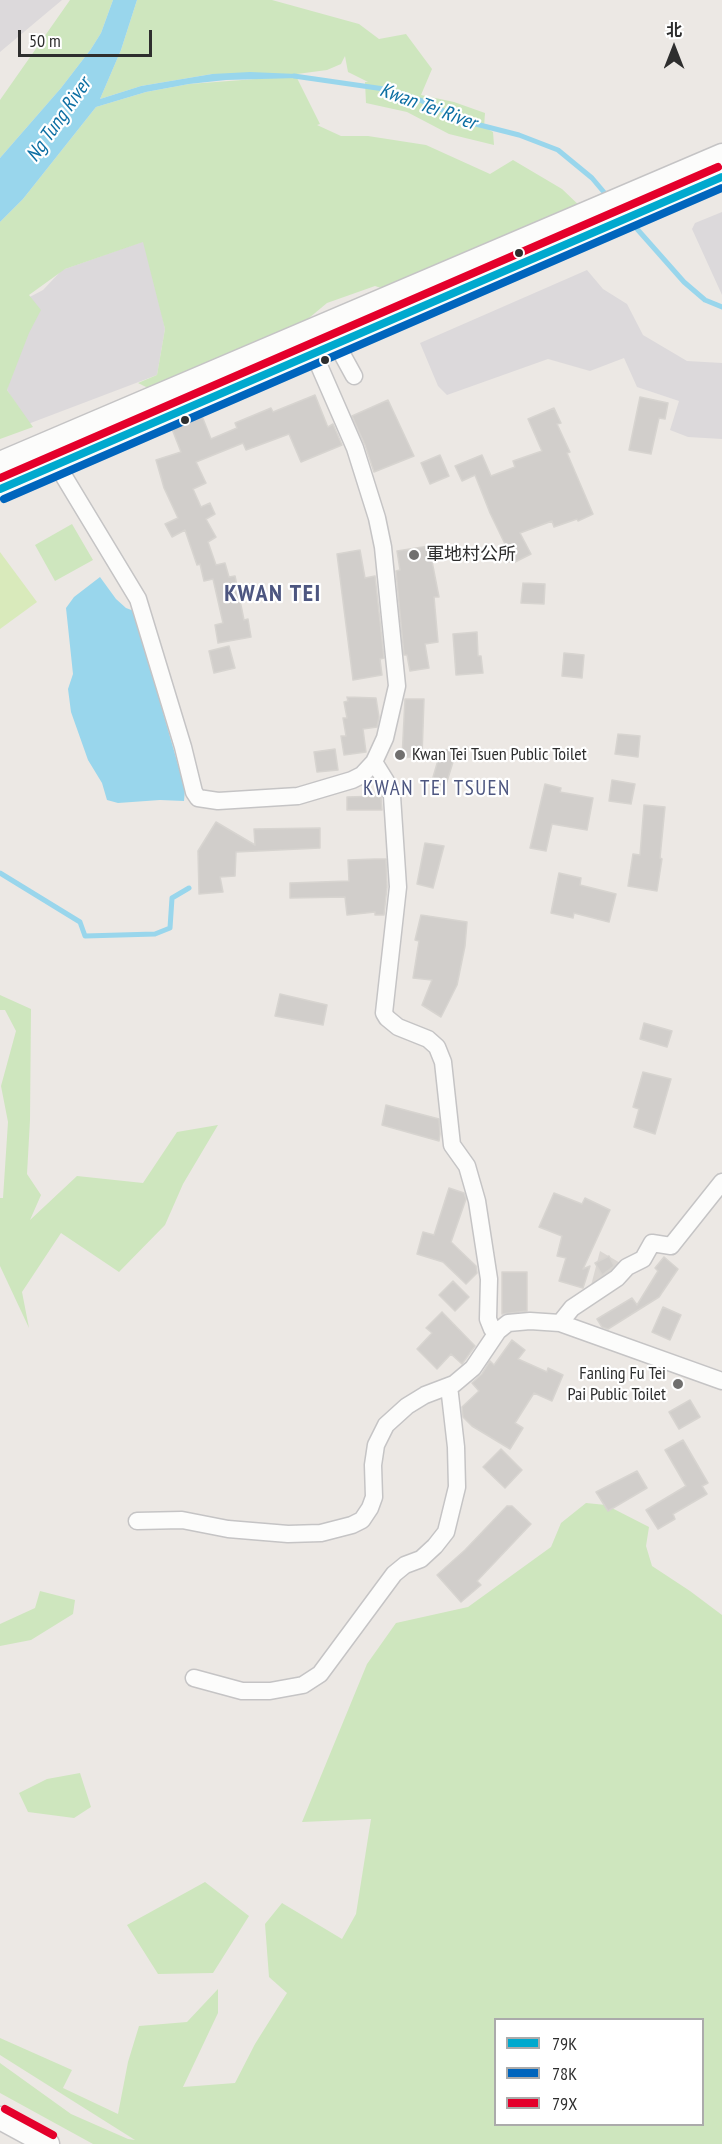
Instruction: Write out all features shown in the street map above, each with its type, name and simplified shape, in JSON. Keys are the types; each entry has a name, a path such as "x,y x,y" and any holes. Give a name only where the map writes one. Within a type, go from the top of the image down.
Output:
{"main road":[{"path":"0,463 584,226 637,203 722,155"},
{"path":"637,203 722,177"},
{"path":"0,489 337,345 584,226"},
{"path":"0,2118 48,2144"}],"street":[{"path":"337,345 354,376"},
{"path":"57,465 138,599 183,747 194,792 198,798 218,801 298,796 352,780 362,775 374,762 385,738 397,686 383,548 377,518 354,448 314,354"},
{"path":"374,762 392,796 398,887 384,1013 398,1027 428,1039 437,1047 443,1062 452,1145 467,1166 477,1201 489,1279 488,1319 492,1329 498,1331"},
{"path":"560,1323 572,1308 616,1278 627,1267 643,1259 652,1243 670,1246 722,1182"},
{"path":"137,1521 182,1520 228,1529 288,1534 321,1533 362,1520 374,1497 376,1445 386,1425 407,1406 425,1395 449,1386 473,1368 498,1331 508,1323 530,1321 560,1323 722,1381"},
{"path":"194,1678 242,1691 270,1691 303,1685 321,1674 394,1574 405,1565 421,1559 435,1546 446,1532 457,1487 456,1447 449,1386"}],"shaded area":[{"path":"0,0 62,0 0,52"},
{"path":"722,212 722,295 692,229 695,223"},
{"path":"147,240 165,329 157,375 28,424 7,390 24,300 43,290 62,270"},
{"path":"587,270 603,289 627,304 643,335 687,361 722,363 722,439 688,437 670,430 679,401 637,387 624,358 590,371 548,359 447,395 438,386 420,343"},
{"path":"600,1251 627,1267 588,1297"}],"green space":[{"path":"70,0 113,0 101,33 91,49 61,88 0,158 0,100"},
{"path":"137,0 272,0 359,24 379,39 406,34 432,69 421,95 454,102 485,113 484,127 493,132 494,145 449,134 407,112 366,103 365,82 368,82 348,72 345,56 341,64 327,70 297,74 212,74 141,86 100,99 121,50"},
{"path":"297,78 320,124 317,125 341,136 368,136 426,145 490,174 513,160 562,189 584,210 387,290 375,286 327,303 303,323 150,389 138,383 157,375 165,329 143,242 65,269 29,295 41,310 29,333 7,390 33,427 0,439 0,222 23,199 96,107 146,92 189,84"},
{"path":"72,524 93,560 55,581 35,545"},
{"path":"0,552 37,602 0,629"},
{"path":"0,995 31,1009 27,1174 41,1195 30,1220 77,1176 143,1183 177,1132 218,1125 183,1184 165,1225 119,1272 61,1233 22,1292 29,1328 0,1266 0,1198 3,1198 8,1122 1,1086 16,1031 5,1010 0,1010"},
{"path":"586,1503 606,1505 649,1527 646,1546 652,1566 722,1615 722,2144 93,2144 0,2093 0,2063 71,2114 135,2140 0,2055 0,2038 72,2070 63,2088 118,2114 128,2062 139,2026 187,2022 218,1989 218,2013 183,2087 235,2083 255,2044 287,1993 269,1977 265,1924 282,1903 342,1939 356,1914 371,1819 302,1822 367,1664 396,1623 468,1607 551,1547 561,1523"},
{"path":"40,1591 75,1600 73,1614 31,1640 0,1646 0,1624 35,1608"},
{"path":"80,1773 91,1807 74,1818 28,1812 19,1793 47,1779"},
{"path":"205,1882 249,1916 213,1973 158,1974 127,1925"}],"water":[{"name":"Ng Tung River","path":"113,0 137,0 121,50 100,99 141,86 212,74 250,72 297,74 299,76 297,78 226,80 189,84 146,92 96,107 23,199 0,222 0,158 61,88 91,49 101,33"},
{"path":"100,577 116,599 126,608 134,611 185,789 184,801 118,803 107,800 102,783 88,760 71,712 68,689 73,674 66,608 74,597"}],"building":[{"path":"315,395 328,427 333,424 342,445 301,462 289,434 246,450 243,443 196,462 206,483 193,489 201,507 210,503 215,514 206,519 216,537 208,542 216,565 225,563 229,577 235,576 244,620 248,619 251,637 218,643 215,625 223,623 213,579 204,581 200,564 197,565 185,530 172,537 165,524 178,518 164,488 156,460 181,452 172,429 202,416 211,439 237,428 235,423 271,408 273,412"},
{"path":"640,397 668,403 665,419 659,418 651,454 629,450"},
{"path":"388,400 414,456 374,472 352,416"},
{"path":"554,408 561,423 557,424 570,452 567,453 593,514 578,521 577,519 554,527 552,521 520,533 531,554 515,562 509,562 502,546 505,544 475,475 462,481 455,466 482,455 491,476 515,467 513,461 542,451 528,419"},
{"path":"440,455 449,476 430,484 421,463"},
{"path":"429,546 439,597 434,597 438,642 425,644 429,668 410,671 407,655 404,655 396,571 400,570 397,551"},
{"path":"360,550 365,578 375,576 384,658 380,659 382,675 353,680 337,554"},
{"path":"523,583 545,584 544,604 521,603"},
{"path":"477,632 478,656 481,656 483,673 456,675 453,634"},
{"path":"229,646 235,668 214,673 209,651"},
{"path":"564,653 584,655 582,678 562,676"},
{"path":"347,697 376,698 379,717 377,727 363,729 366,752 344,755 341,736 346,736 343,718 347,718 344,702 348,701"},
{"path":"405,699 424,699 422,756 402,758"},
{"path":"618,734 640,736 638,757 615,754"},
{"path":"335,749 338,770 317,772 314,752"},
{"path":"457,749 445,788 431,784 441,750"},
{"path":"612,780 635,784 631,804 609,801"},
{"path":"545,784 561,788 560,792 593,798 587,830 552,824 546,851 530,848"},
{"path":"381,796 382,810 347,810 347,797"},
{"path":"644,805 665,807 660,858 662,859 657,891 628,886 633,854 640,855"},
{"path":"216,822 255,845 254,829 320,828 320,848 236,852 235,876 220,877 223,892 199,894 198,851"},
{"path":"425,843 444,846 433,888 417,884"},
{"path":"386,859 387,887 384,915 375,915 375,912 347,915 345,897 290,898 290,883 349,881 348,860"},
{"path":"559,873 581,878 580,885 616,894 609,922 574,913 573,918 551,913"},
{"path":"421,915 467,922 457,985 441,1017 422,1005 432,980 413,978 419,941 415,940"},
{"path":"280,994 327,1005 323,1025 275,1016"},
{"path":"644,1023 672,1031 667,1047 640,1039"},
{"path":"643,1072 671,1079 655,1134 634,1127 639,1109 633,1107"},
{"path":"386,1105 439,1119 439,1141 382,1125"},
{"path":"449,1188 464,1193 466,1199 451,1242 476,1266 477,1273 466,1284 443,1262 417,1254 423,1232 434,1235"},
{"path":"554,1193 582,1204 585,1198 610,1210 583,1269 590,1266 583,1288 559,1281 566,1258 557,1256 562,1236 539,1227"},
{"path":"609,1256 614,1266 602,1275 595,1263"},
{"path":"664,1257 678,1269 659,1297 608,1329 602,1327 597,1319 632,1298 637,1305 658,1271 655,1268"},
{"path":"502,1272 527,1272 527,1311 502,1314"},
{"path":"453,1281 469,1297 455,1311 439,1295"},
{"path":"663,1307 681,1315 670,1340 652,1332"},
{"path":"442,1312 475,1346 462,1364 451,1354 437,1369 417,1349 432,1333 426,1328"},
{"path":"512,1340 525,1350 518,1359 547,1372 548,1368 563,1375 552,1401 534,1393 515,1423 523,1428 510,1449 472,1426 463,1417 462,1407 479,1391 472,1383 482,1374 490,1361 494,1365"},
{"path":"690,1400 700,1417 679,1429 669,1412"},
{"path":"683,1440 708,1483 702,1486 707,1494 673,1514 675,1519 658,1529 646,1510 686,1486 665,1450"},
{"path":"501,1449 522,1470 505,1488 483,1467"},
{"path":"637,1471 647,1488 608,1511 596,1492"},
{"path":"507,1506 512,1506 531,1524 477,1581 481,1585 461,1602 437,1575 465,1550"}],"waterway":[{"name":"Kwan Tei River","path":"294,76 391,90 420,100 468,122 519,135 558,150 592,178 608,197"},
{"name":"Kwan Tei River","path":"630,221 684,282 705,300 722,307"},
{"path":"0,873 80,922 85,936 155,934 170,928 172,898 189,888"}],"transit line":[{"name":"79X","path":"0,478 718,167"},
{"name":"79K","path":"0,489 722,177"},
{"name":"78K","path":"4,499 722,188"},
{"name":"79X","path":"5,2109 53,2135"}],"place":[{"name":"軍地村公所","path":"414,555"},
{"name":"Kwan Tei Tsuen Public Toilet","path":"400,755"},
{"name":"Fanling Fu Tei Pai Public Toilet","path":"678,1384"}],"district":[{"name":"KWAN TEI","path":"273,594"},
{"name":"KWAN TEI TSUEN","path":"437,789"}]}
